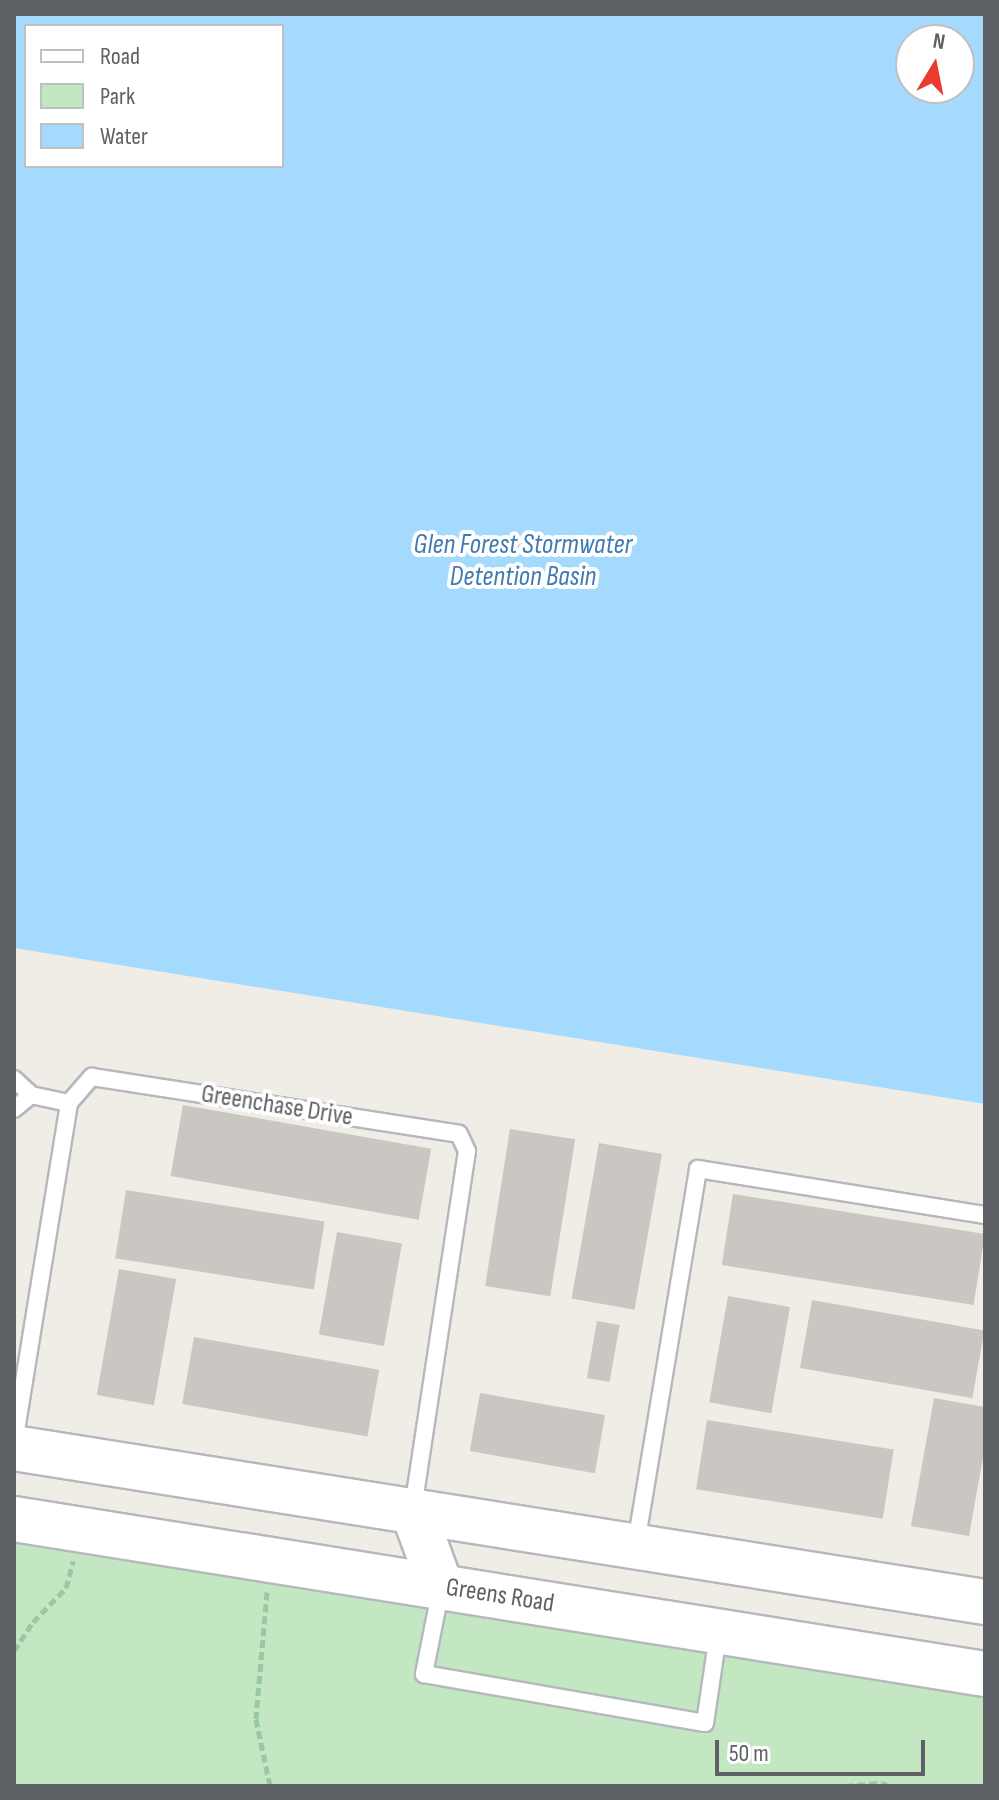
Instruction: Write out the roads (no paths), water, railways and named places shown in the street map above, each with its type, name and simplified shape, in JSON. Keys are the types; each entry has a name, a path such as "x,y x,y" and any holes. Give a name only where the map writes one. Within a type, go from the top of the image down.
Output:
{"main road":[{"path":"14,1445 985,1602"},
{"path":"413,1511 441,1587"},
{"name":"Greens Road","path":"14,1519 985,1674"}],"lane":[{"name":"Greenchase Drive","path":"69,1103 92,1077 459,1134 467,1151 413,1511"},
{"path":"14,1079 31,1095 69,1103 14,1445"},
{"path":"14,1109 31,1095"},
{"path":"636,1547 698,1169 985,1215"},
{"path":"441,1587 424,1674 705,1723 718,1632"}],"water":[{"name":"Glen Forest Stormwater Detention Basin","path":"14,14 985,14 985,1104 14,948"}]}
